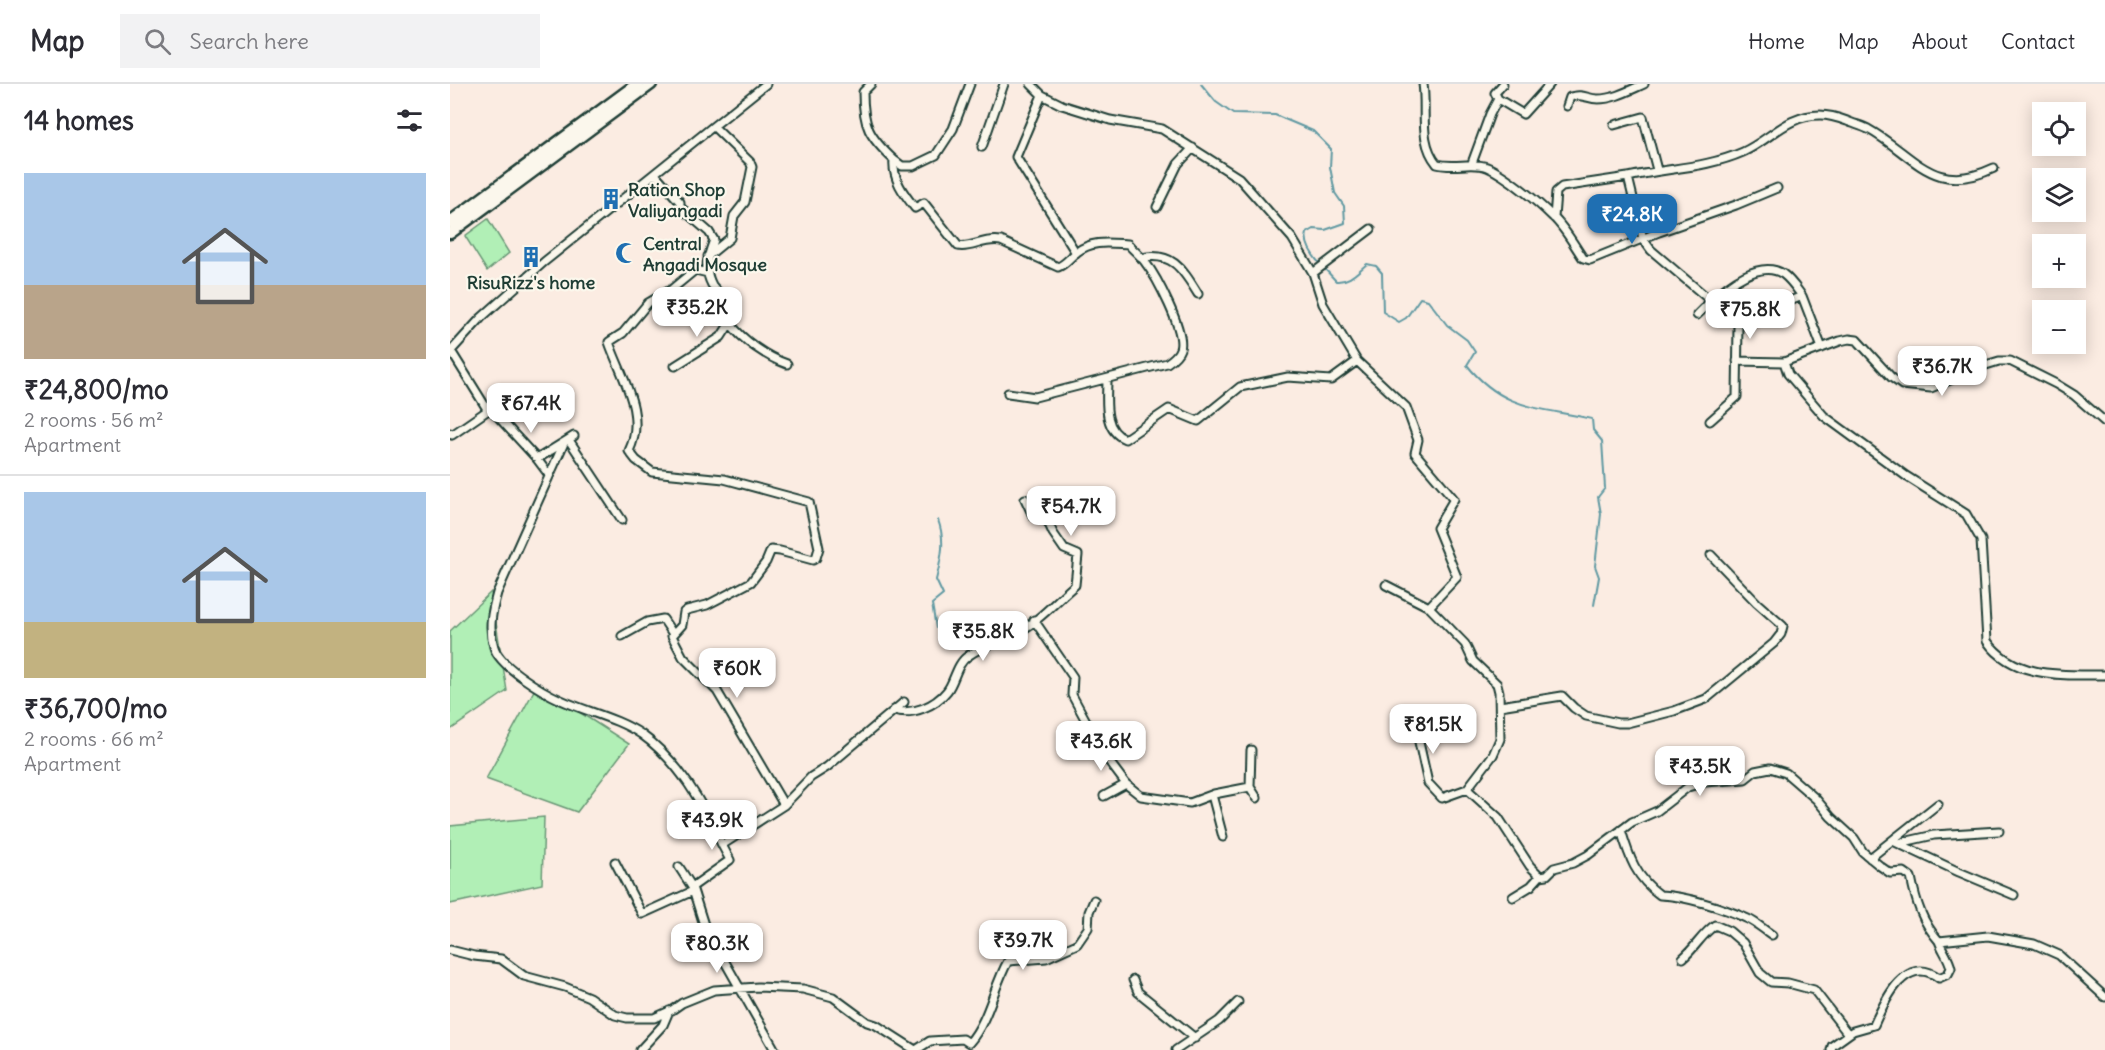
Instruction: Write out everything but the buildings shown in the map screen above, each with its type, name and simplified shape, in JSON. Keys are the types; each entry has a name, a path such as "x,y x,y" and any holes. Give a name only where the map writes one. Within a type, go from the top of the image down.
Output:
{"main road":[{"path":"450,222 637,84"},
{"path":"450,233 651,84"}],"street":[{"path":"549,475 489,408 450,351 481,318 544,262 766,84"},
{"path":"871,84 863,92 866,126 876,141 902,166 913,166 936,155 953,129 970,84"},
{"path":"982,147 1004,84"},
{"path":"1031,84 1042,95 1062,105 1110,120 1162,129 1239,178 1292,238 1316,271 1323,304 1357,361 1406,407 1418,440 1415,453 1454,499 1437,528 1456,577 1429,608"},
{"path":"1423,84 1425,140 1437,164 1457,167 1472,164 1487,168 1505,178 1554,218 1584,258 1590,260 1777,189"},
{"path":"1503,84 1495,93 1498,99 1523,114 1550,84"},
{"path":"1567,106 1570,97 1579,94 1598,99 1615,96 1644,84"},
{"path":"1042,95 1016,157 1076,253"},
{"path":"1472,164 1498,99"},
{"path":"1554,218 1556,192 1562,187 1715,162 1745,152 1775,130 1794,121 1820,115 1868,129 1924,170 1948,177 1966,178 1994,168"},
{"path":"1614,125 1643,117 1656,170"},
{"path":"707,257 730,238 734,216 745,202 753,167 714,127"},
{"path":"1157,207 1178,164 1193,148"},
{"path":"894,160 894,172 903,192 915,208 924,203 958,246 963,247 991,239 1001,241 1058,267 1065,265 1076,253 1096,242 1128,244 1146,263 1171,309 1181,336 1180,348 1175,357 1167,363 1035,397 1008,393"},
{"path":"656,174 680,202 680,207 709,232 714,240 707,257 708,273 721,297 730,323 774,359 787,364"},
{"path":"1628,177 1643,239 1666,264 1711,301"},
{"path":"1316,271 1371,229"},
{"path":"1141,258 1152,255 1168,259 1182,269 1198,294"},
{"path":"1697,315 1724,288 1747,275 1771,269 1781,273 1802,296 1822,348"},
{"path":"708,273 695,270 672,289 648,303 623,333 609,342 628,383 636,417 635,438 629,451 636,460 652,472 724,479 809,502 819,548 816,558 813,560 771,550 766,562 751,582 707,605 684,612 682,625 673,634 672,639 683,657 720,694 784,805"},
{"path":"1710,421 1737,396 1738,325 1762,306 1776,307 1802,296"},
{"path":"675,366 721,337 730,323"},
{"path":"1737,361 1784,362 1840,341 1857,340 1897,382 1902,385 1931,388 1986,364 2010,361 2074,395 2105,422"},
{"path":"1107,380 1108,422 1120,437 1125,439 1169,409 1198,421 1240,387 1288,377 1331,380 1357,361"},
{"path":"1784,362 1788,374 1824,416 1906,476 1966,514 1981,540 1988,642 1996,653 2023,669 2069,675 2105,675"},
{"path":"450,433 452,435 510,395"},
{"path":"537,459 569,440"},
{"path":"569,440 549,475 497,593 491,624 494,650 507,666 560,700 610,719 654,744 668,758 693,791 708,814 730,860 692,889 642,914 615,861"},
{"path":"569,440 622,520"},
{"path":"894,710 903,714 934,703 948,691 958,667 966,656 1023,630 1074,585 1078,555 1064,549 1053,533 1044,513 1034,516 1024,499"},
{"path":"1500,706 1562,696 1586,716 1628,723 1674,711 1706,699 1774,642 1781,634 1783,627 1711,555"},
{"path":"1386,585 1429,608 1464,644 1473,661 1497,684 1500,739 1493,755 1467,789 1442,798 1428,783 1417,733 1407,713"},
{"path":"622,636 647,622 663,620 673,634"},
{"path":"1034,620 1073,677 1072,695 1105,756 1126,784 1141,796 1190,803 1212,795 1250,787"},
{"path":"722,845 784,805 811,777 827,767 904,702"},
{"path":"1251,750 1250,787 1257,798"},
{"path":"1513,897 1554,868 1573,863 1588,855 1632,822 1657,811 1688,787 1745,779 1755,771 1770,768 1786,773 1816,798 1870,858 1890,873 1904,872 1911,877 1916,902 1927,928 1939,941 1951,968 1948,974 1939,978 1931,972 1916,971 1905,974 1898,981 1874,1025 1848,1034 1832,1046 1831,1050"},
{"path":"1104,796 1126,784"},
{"path":"1467,789 1498,817 1530,866 1540,876"},
{"path":"1212,795 1223,837"},
{"path":"1870,858 1896,842 1938,804"},
{"path":"1621,830 1629,858 1637,873 1660,895 1672,895 1730,911 1750,920 1772,935"},
{"path":"1896,842 1934,835 1999,831"},
{"path":"1896,842 2014,895"},
{"path":"679,867 692,889 704,925 775,1050"},
{"path":"450,950 501,959 524,976 573,990 589,997 615,1015 627,1018 654,1018 714,990 739,987 803,989 833,997 867,1022 876,1025 916,1050 930,1041 953,1041 963,1038 969,1043 980,1030 998,980 1008,961 1046,958 1077,945 1088,928 1089,912 1094,900"},
{"path":"1683,958 1715,925 1729,931 1743,943 1760,973 1771,982 1788,983 1814,990 1848,1034"},
{"path":"1939,941 1988,936 2034,944 2059,955 2105,998"},
{"path":"1134,980 1138,992 1195,1038"},
{"path":"1176,1050 1219,1021 1238,1002"},
{"path":"640,1050 663,1025 669,1011"}],"green space":[{"path":"488,219 509,253 487,271 465,236"},
{"path":"491,592 507,691 450,730 450,631"},
{"path":"537,685 629,744 577,812 486,779"},
{"path":"544,817 542,884 450,904 450,826"}],"waterway":[{"path":"1201,84 1216,102 1233,114 1275,115 1313,131 1331,149 1330,167 1335,193 1344,206 1345,223 1325,230 1314,229 1307,233 1308,246 1320,264"},
{"path":"1324,268 1336,281 1341,281 1353,276 1367,264 1376,266 1382,273 1383,312 1399,322 1406,318 1420,298 1428,300 1447,325 1467,340 1475,352 1467,365 1495,391 1524,405 1592,419 1593,430 1602,441 1605,488 1598,497 1601,514 1595,566 1599,577 1594,605"},
{"path":"936,628 932,604 943,595 936,580 942,543 938,520"}],"place":[{"name":"Ration Shop Valiyangadi","path":"611,199"},
{"name":"Central Angadi Mosque","path":"626,253"},
{"name":"RisuRizz's home","path":"531,257"}]}
